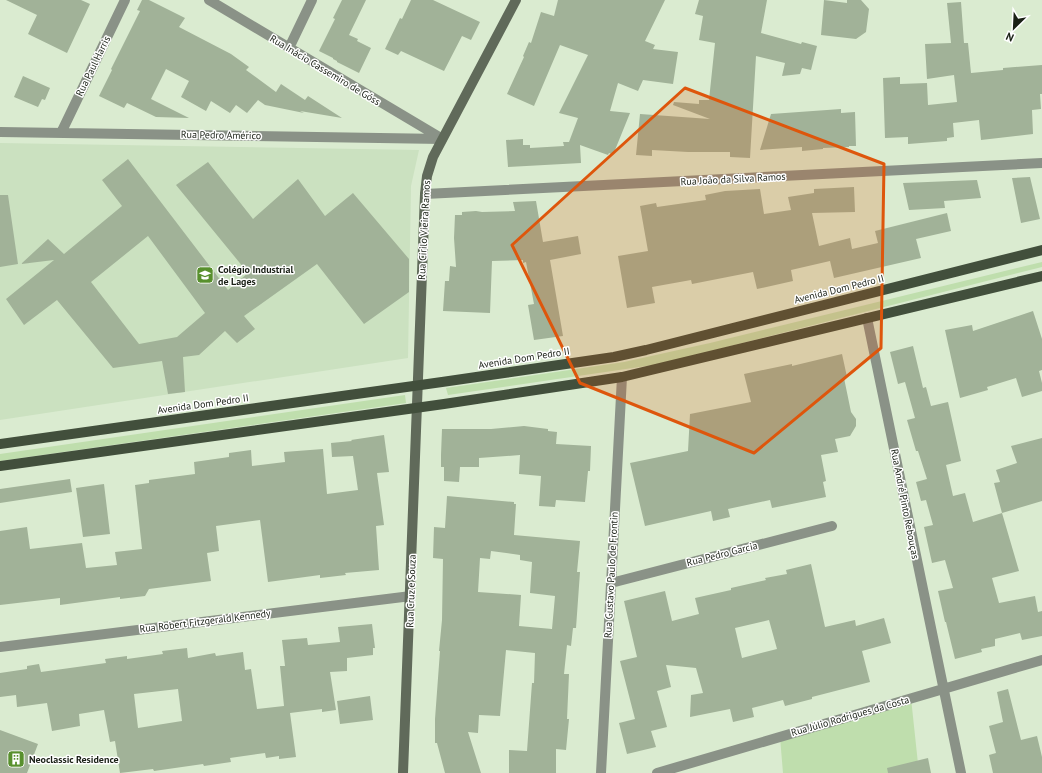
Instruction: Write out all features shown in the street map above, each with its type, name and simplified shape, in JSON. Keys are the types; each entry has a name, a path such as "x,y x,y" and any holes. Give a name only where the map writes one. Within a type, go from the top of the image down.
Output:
{"main road":[{"name":"Rua Cirilo Vieira Ramos","path":"417,408 425,194 427,176 433,156 516,0"},
{"name":"Avenida Dom Pedro II","path":"0,444 418,386 614,357 1042,250"},
{"path":"0,466 417,408 622,377 1042,276"},
{"name":"Rua Cruz e Souza","path":"403,773 411,596 417,408"}],"street":[{"name":"Rua Paul Harris","path":"60,133 125,0"},
{"name":"Rua Inácio Cassemiro de Góss","path":"209,0 442,139"},
{"path":"289,48 312,0"},
{"name":"Rua Pedro Américo","path":"0,132 442,139"},
{"name":"Rua João da Silva Ramos","path":"425,194 1042,163"},
{"name":"Rua André Pinto Rebouças","path":"867,318 961,773"},
{"name":"Rua Gustavo Paulo de Frontin","path":"601,773 622,377"},
{"name":"Rua Pedro Garcia","path":"611,583 832,526"},
{"name":"Rua Robert Fitzgerald Kennedy","path":"0,647 411,596"},
{"name":"Rua Júlio Rodrigues da Costa","path":"657,773 1042,660"}],"highlighted area":[{"path":"685,88 884,164 881,348 754,453 580,383 512,245"}],"shaded area":[{"name":"Colégio Industrial de Lages","path":"0,143 419,150 411,186 408,358 0,420"},
{"path":"1042,262 1042,267 660,364 448,395 446,388 624,362 710,343"},
{"path":"405,395 406,403 0,461 0,454"},
{"path":"911,698 919,773 783,773 780,737"}],"building":[{"path":"6,0 81,0 90,4 67,53 28,34 37,15"},
{"path":"142,0 149,0 185,18 179,27 231,54 249,67 246,70 276,92 281,84 305,100 308,96 342,118 300,111 304,113 265,105 258,100 247,113 236,105 230,113 211,101 206,111 181,97 189,81 166,69 151,99 189,118 156,117 127,103 124,108 99,96 140,11 137,10"},
{"path":"342,0 366,0 349,35 371,48 359,73 319,51 335,19 333,18"},
{"path":"411,0 433,0 480,22 471,40 462,36 444,71 401,51 398,55 385,49 400,18 402,19"},
{"path":"558,0 665,0 645,41 655,45 653,49 678,52 673,84 643,80 638,91 618,83 610,111 630,113 613,155 609,153 608,155 580,145 581,163 508,167 506,140 523,139 523,145 530,145 530,148 564,146 563,142 569,142 578,118 559,113 588,55 560,45 534,106 507,94 524,57 523,56 529,42 531,43 541,12 554,16"},
{"path":"699,0 767,0 761,33 801,44 802,42 817,46 811,70 802,68 800,74 782,76 785,63 756,56 750,158 730,157 730,152 652,150 652,156 636,155 640,114 710,119 673,105 674,102 699,104 699,100 709,100 715,43 699,40 703,16 695,14"},
{"path":"824,0 847,3 847,0 861,0 869,9 866,32 856,39 821,35"},
{"path":"961,2 964,43 968,43 971,73 1003,70 1003,68 1042,65 1042,94 1040,94 1041,109 1032,110 1033,134 981,140 979,120 953,123 954,137 947,138 947,141 908,144 908,137 885,138 883,78 900,77 900,84 927,83 928,105 957,102 954,75 927,79 925,44 951,43 947,3"},
{"path":"23,76 50,88 45,100 42,99 38,107 14,97"},
{"path":"841,109 841,113 855,112 856,146 802,151 802,147 760,150 771,114"},
{"path":"128,159 228,290 248,273 176,185 208,162 253,219 298,179 325,216 353,193 409,259 409,292 364,324 317,264 244,316 255,329 237,343 225,331 199,355 183,357 185,392 168,394 162,361 113,368 57,300 24,325 6,299 54,260 21,264 48,239 64,254 122,206 102,180","holes":["148,236 205,313 177,337 139,344 91,282"]},
{"path":"1030,177 1040,219 1021,223 1012,178"},
{"path":"977,180 981,198 944,201 945,208 909,210 903,183"},
{"path":"854,187 855,212 812,213 819,246 850,238 852,249 878,243 875,231 947,213 951,231 916,239 921,258 834,278 830,261 791,270 793,281 757,289 753,272 692,284 691,280 652,287 655,303 627,308 618,256 648,251 640,206 656,203 657,207 706,200 705,195 725,191 760,189 764,214 791,210 788,197 814,193 814,189"},
{"path":"0,195 8,195 18,264 0,267"},
{"path":"536,201 543,242 578,236 581,254 550,260 563,336 534,340 528,305 534,304 526,262 523,263 523,260 492,261 490,313 443,311 445,281 449,281 450,266 456,267 454,238 455,215 462,215 462,212 476,211 515,211 513,202"},
{"path":"1033,311 1042,339 1042,370 1039,371 1042,391 1022,397 1016,378 987,387 988,390 960,398 945,330 972,325 973,331"},
{"path":"913,346 923,388 926,387 931,406 948,402 961,461 946,465 953,496 965,493 973,522 1002,513 1019,571 992,578 999,603 1035,596 1038,612 1042,611 1042,636 1022,640 1020,633 995,639 995,646 981,649 982,652 955,659 938,591 953,588 945,560 932,563 924,527 933,525 926,500 921,501 916,482 927,479 918,451 916,451 907,420 915,418 905,382 898,384 890,352"},
{"path":"842,354 847,377 844,378 851,412 856,419 856,426 850,436 835,439 838,452 821,455 826,481 823,482 826,497 772,508 770,500 728,509 730,517 713,521 711,511 645,526 630,463 688,451 690,414 751,402 744,374 792,364 792,366"},
{"path":"524,426 548,429 548,431 557,432 556,444 591,446 590,471 588,471 585,502 556,500 555,507 539,506 541,476 519,474 520,455 479,458 479,467 460,467 459,482 444,481 444,467 441,467 442,429 491,429"},
{"path":"384,435 389,472 377,473 384,525 376,526 379,570 345,573 346,575 320,578 320,575 268,582 260,520 216,526 219,551 207,553 211,581 149,589 145,596 120,599 120,597 60,605 60,598 0,605 0,531 27,527 30,549 82,543 86,568 117,565 115,552 142,549 135,485 149,483 149,480 195,474 194,462 229,457 229,453 251,450 252,466 285,462 284,452 323,449 327,494 358,490 353,456 332,457 331,443"},
{"path":"1042,438 1042,501 1002,513 994,483 1000,482 996,470 1017,463 1011,446"},
{"path":"70,479 72,492 0,503 0,489"},
{"path":"104,484 110,534 83,537 76,488"},
{"path":"447,496 514,502 514,504 516,504 514,535 580,541 577,572 580,572 576,628 573,628 571,646 567,645 564,674 569,674 567,719 569,719 566,750 556,749 556,773 509,773 509,750 527,751 532,683 534,683 535,653 506,650 500,716 479,715 478,733 468,732 481,773 445,773 437,743 435,743 435,719 442,620 443,559 433,558 434,527 445,528","holes":["491,551 520,555 520,560 532,562 530,593 555,596 552,629 519,626 521,595 478,592 480,558 490,559"]},
{"path":"811,564 825,627 855,620 856,626 884,618 891,643 862,651 870,682 812,697 812,699 785,706 783,700 752,708 754,717 733,722 730,709 690,717 691,695 703,693 696,668 666,665 671,687 657,691 667,727 651,731 656,747 627,754 619,723 635,719 620,661 637,657 624,601 665,591 672,621 699,614 695,598 766,580 765,578 787,574 786,570","holes":["769,620 777,649 742,658 735,628"]},
{"path":"372,624 375,648 373,648 373,655 347,658 347,671 330,672 336,710 322,712 322,709 290,713 296,757 279,759 279,756 266,758 265,753 230,758 231,762 204,766 203,764 154,771 153,769 120,773 115,741 110,742 104,710 79,714 80,726 52,731 47,703 17,707 16,695 0,697 0,673 27,669 27,666 39,664 41,672 106,663 105,659 127,656 127,659 163,654 162,651 187,648 188,658 215,653 216,656 243,652 245,670 251,669 257,709 284,706 280,666 285,666 282,640 307,638 308,645 340,642 338,627","holes":["178,689 182,721 138,728 134,694"]},
{"path":"1008,689 1021,740 1037,736 1042,757 1042,773 993,773 989,755 996,753 989,726 1003,722 997,692"},
{"path":"370,696 373,720 340,724 337,701"},
{"name":"Neoclassic Residence","path":"0,730 38,744 27,773 0,773"},
{"path":"928,758 931,773 888,773 887,768"}],"place":[{"name":"Colégio Industrial de Lages","path":"205,275"},
{"name":"Neoclassic Residence","path":"16,759"}]}
